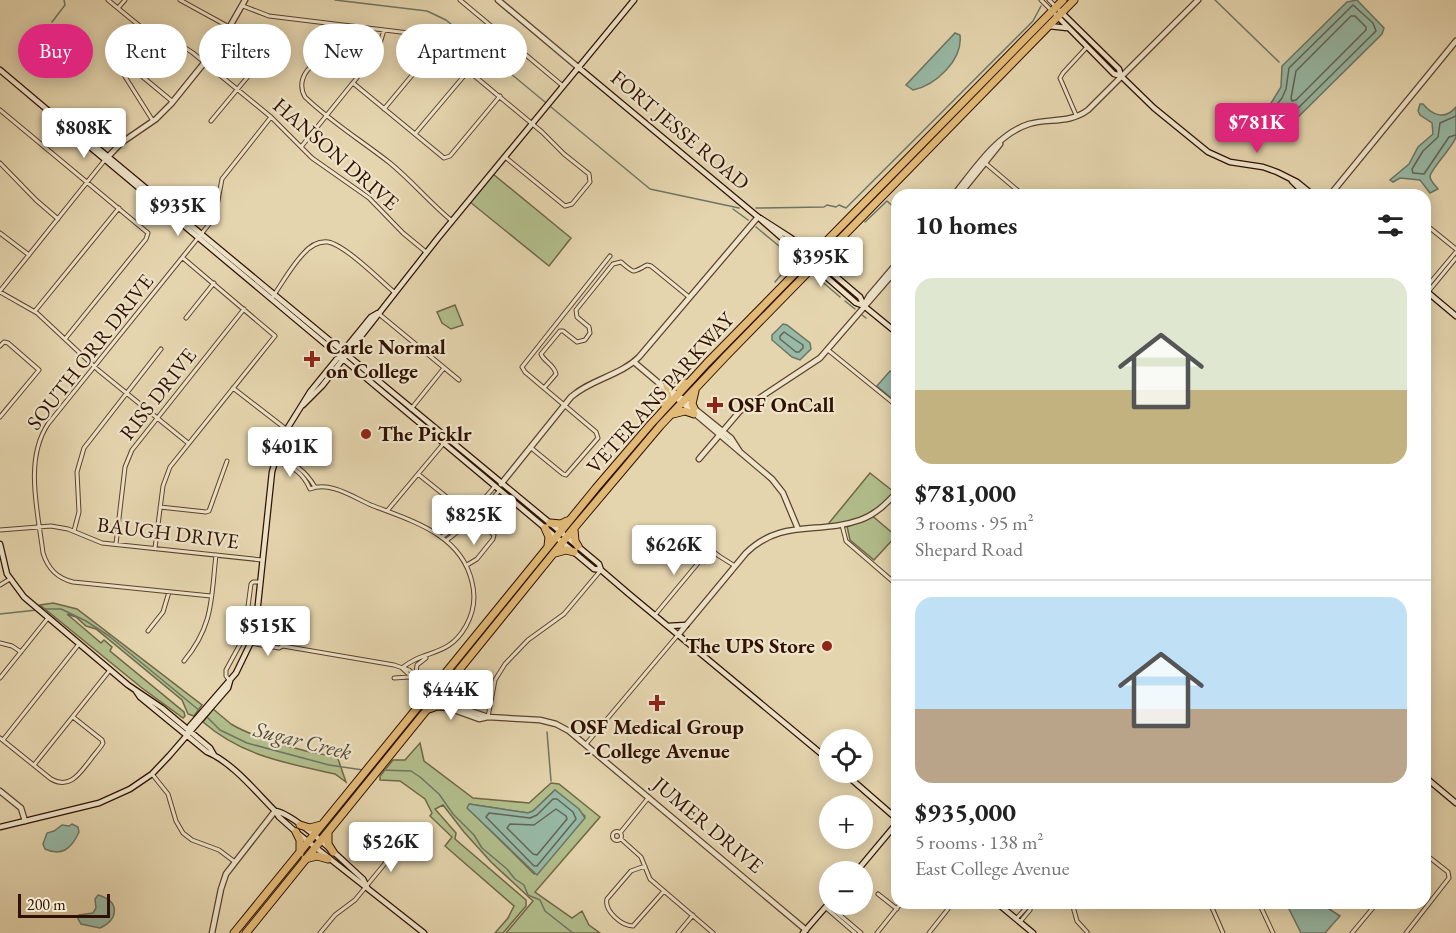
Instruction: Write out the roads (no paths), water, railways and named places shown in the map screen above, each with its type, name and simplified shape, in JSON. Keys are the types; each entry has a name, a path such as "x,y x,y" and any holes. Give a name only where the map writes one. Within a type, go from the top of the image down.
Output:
{"highway":[{"name":"VETERANS PARKWAY","path":"246,933 574,528 670,415 1048,26 1063,0"},
{"name":"VETERANS PARKWAY","path":"234,933 558,534 676,396 809,258 1057,12 1074,0"},
{"path":"663,411 668,399 667,388 678,387 690,381"},
{"path":"670,415 681,411 694,411 692,404 695,388"},
{"path":"548,547 548,525 561,524 570,520"},
{"path":"555,553 576,549 574,528"},
{"path":"421,703 420,680 432,681 442,678"},
{"path":"427,710 438,705 450,704 449,682"},
{"path":"300,825 310,828 323,824"},
{"path":"305,859 331,855 328,831"},
{"path":"296,832 300,840 300,853"}],"main road":[{"path":"233,24 244,0"},
{"name":"FORT JESSE ROAD","path":"498,0 797,252 829,271 860,297 864,306"},
{"path":"0,827 115,797 152,774 207,710 225,684 230,681 243,660 251,640 274,460 286,429 303,405 322,386 343,355 375,320 394,292 634,0"},
{"path":"964,189 1001,142 1016,130 1029,124 1077,117 1092,106 1198,0"},
{"path":"1057,12 1067,28 1114,74 1121,76 1154,108 1208,153 1230,162 1270,170 1298,182 1306,189"},
{"path":"1057,12 1119,69 1121,76"},
{"path":"1048,26 1067,28"},
{"path":"1335,189 1456,41"},
{"path":"0,70 343,355 451,441 499,486"},
{"path":"106,159 121,143 153,121 173,102 199,70"},
{"path":"1292,181 1300,189"},
{"path":"499,486 564,405 580,390 619,372 634,362 758,217"},
{"name":"FORT JESSE ROAD","path":"758,217 766,220 803,248 809,258"},
{"path":"803,248 821,247"},
{"path":"797,252 798,270"},
{"path":"827,252 826,264 829,271"},
{"name":"FORT JESSE ROAD","path":"816,264 824,276 891,328"},
{"path":"804,276 814,273 824,276"},
{"path":"699,459 740,411 811,366 828,350 864,306 869,296 891,273"},
{"path":"1431,294 1456,316"},
{"path":"343,355 424,427 548,525 594,568 601,570 819,752"},
{"path":"634,362 683,401 777,484 798,529"},
{"path":"424,427 445,441 451,441"},
{"path":"678,635 735,566 751,548 764,538 798,529 842,525 871,515 891,498"},
{"path":"0,544 10,579 28,602 136,691 149,698 207,752 214,755 245,781 279,818 296,832 311,839"},
{"path":"666,625 673,627 686,625"},
{"name":"JUMER DRIVE","path":"431,690 471,717 547,721 563,728 586,744 805,931"},
{"path":"1431,782 1456,803"},
{"path":"855,783 891,816"},
{"path":"0,791 21,808 26,820"},
{"path":"275,811 283,812 300,825 317,845 363,879 367,886 424,933"},
{"path":"212,933 222,885 235,862 275,811"},
{"path":"865,861 891,828"},
{"path":"1004,909 1033,933"},
{"path":"805,931 819,914"}],"street":[{"name":"HANSON DRIVE","path":"108,0 142,29 184,46 199,58"},
{"path":"118,8 125,0"},
{"path":"180,0 224,24"},
{"path":"460,0 563,86"},
{"path":"1041,0 1057,12"},
{"path":"1049,0 1057,12"},
{"path":"242,6 269,16 335,24"},
{"path":"384,30 396,31"},
{"path":"1077,117 1060,78 1087,47"},
{"path":"153,121 123,75 125,68 132,68 173,102"},
{"name":"HANSON DRIVE","path":"223,78 271,117 320,164 360,190 403,233 427,252"},
{"path":"211,121 247,78"},
{"path":"303,78 301,91 307,99 389,162 432,205 452,221"},
{"path":"301,147 357,78"},
{"path":"384,109 410,78"},
{"path":"415,135 462,78"},
{"path":"479,78 589,174 591,180 568,207 504,157"},
{"path":"353,83 446,158 500,96"},
{"path":"0,110 148,234 146,240 65,339"},
{"name":"SOUTH ORR DRIVE","path":"169,592 73,582 60,577 51,570 43,553 34,472 38,444 48,424 200,236 215,214 222,179 271,117"},
{"path":"106,159 0,291 35,311 94,367 188,443"},
{"path":"984,162 1016,189"},
{"path":"0,163 58,219"},
{"path":"35,311 119,208"},
{"path":"1431,229 1456,250 1431,283"},
{"path":"0,233 29,255"},
{"path":"272,296 286,274 305,252 313,245 326,242 344,250 394,292"},
{"path":"530,447 566,475 598,436 522,367 610,256"},
{"path":"155,548 163,486 168,472 188,443 275,336 183,258"},
{"path":"1431,285 1456,258"},
{"path":"544,388 556,374 555,368 543,359 541,354 560,331 576,342 585,340 590,333 589,327 577,316 576,310 613,264 621,262 633,272 647,265 651,266 690,298"},
{"path":"186,318 214,283"},
{"name":"RISS DRIVE","path":"116,544 125,467 134,446 244,309"},
{"path":"378,313 459,380"},
{"path":"0,346 5,342 39,370 0,417"},
{"path":"74,531 78,518 76,480 80,455 90,437 160,349"},
{"path":"828,350 891,401"},
{"path":"411,409 444,368"},
{"path":"233,388 286,429"},
{"path":"387,511 444,443"},
{"path":"274,460 297,471 313,488 340,491 387,511 442,537 459,552 467,565 474,596 474,607 453,643 417,665 420,680"},
{"path":"160,507 207,512 211,508 227,461"},
{"path":"418,474 475,518 494,536 477,559 467,565"},
{"path":"442,537 471,515 499,486"},
{"path":"447,540 475,518 499,486"},
{"path":"842,525 846,542 891,580"},
{"name":"BAUGH DRIVE","path":"0,530 58,526 97,542 262,560"},
{"path":"693,536 735,566"},
{"path":"655,615 710,550"},
{"path":"184,661 203,632 210,612 216,555"},
{"path":"488,717 495,680 505,664 528,640 564,614 601,570"},
{"path":"0,585 10,579"},
{"path":"230,681 226,676 226,670 244,637 250,584 260,582"},
{"path":"148,632 163,612 169,592 211,596"},
{"path":"0,678 47,617"},
{"path":"586,744 678,635"},
{"path":"244,637 251,640 279,642 283,646 383,662 402,668 431,690"},
{"path":"0,643 12,646 21,652"},
{"path":"73,717 103,742 103,746 74,779 62,783 51,779 1,739 79,644"},
{"path":"402,668 408,663 429,656"},
{"path":"402,668 411,677"},
{"path":"34,765 110,670"},
{"path":"394,678 411,677 420,680"},
{"path":"152,774 168,794 176,821 183,833 192,840 219,850 235,862"},
{"path":"649,797 620,833 621,839 641,857 648,877 713,933"},
{"path":"620,833 615,832 612,837 615,841 621,839"},
{"path":"320,933 335,915 350,905 396,850 405,846"},
{"path":"1431,859 1448,872 1449,880 1431,902"},
{"path":"645,866 631,871 606,899 607,909 626,925 633,926 664,891"},
{"path":"878,894 891,904"},
{"path":"877,933 897,909"},
{"path":"929,933 945,909"},
{"path":"1018,920 1026,909"},
{"path":"1074,909 1077,921 1087,932"},
{"path":"1213,909 1223,933"},
{"path":"1262,909 1272,933"},
{"path":"1352,933 1372,909"},
{"path":"1406,933 1425,909"},
{"path":"678,933 693,915"},
{"path":"838,915 855,933"},
{"path":"845,922 861,933"}],"water":[{"path":"1357,0 1384,28 1382,34 1284,131 1273,127 1263,116 1281,87 1282,66 1347,2"},
{"path":"955,33 960,35 960,44 953,62 946,70 922,87 913,90 906,85"},
{"path":"1420,104 1439,115 1448,114 1456,107 1456,137 1431,174 1432,182 1438,189 1431,192 1431,189 1427,189 1420,180 1400,178 1393,182 1390,180 1409,164 1418,147 1433,134 1432,123 1418,111"},
{"path":"783,324 810,343 811,349 800,360 792,357 772,340 772,335"},
{"path":"890,371 891,372 891,398 877,386"},
{"path":"555,790 579,809 585,818 537,875 467,808 469,804 528,813"},
{"path":"72,824 78,827 79,832 70,847 57,852 45,849 43,844 47,833 62,825"},
{"path":"98,895 110,901 114,915 100,928 81,924 78,919 79,915 93,913 96,908 95,899"},
{"path":"1289,909 1329,909 1340,916 1325,933 1301,933"}],"waterway":[{"path":"52,22 65,5 64,0"},
{"path":"335,0 427,11 446,20 650,189 739,208"},
{"path":"1215,0 1279,62"},
{"path":"756,208 824,207 827,205 836,207 839,205 846,208 1033,21 1041,6"},
{"path":"865,222 887,201 891,205"},
{"path":"733,209 748,220"},
{"path":"756,227 779,246"},
{"path":"775,282 792,262 790,256 782,249"},
{"path":"819,279 840,297"},
{"path":"845,301 855,309"},
{"path":"862,315 866,318"},
{"name":"Sugar Creek","path":"41,609 61,609 86,621 109,636 200,711"},
{"name":"Sugar Creek","path":"0,614 37,610"},
{"name":"Sugar Creek","path":"206,716 220,730 247,743 329,765 363,770"},
{"path":"547,732 551,781"},
{"name":"Sugar Creek","path":"380,770 411,771 420,777 439,794 453,814 474,835 482,848 524,885 528,895 540,900 545,911 573,933"}],"place":[{"name":"Carle Normal on College","path":"312,359"},
{"name":"OSF OnCall","path":"715,405"},
{"name":"The Picklr","path":"366,434"},
{"name":"The UPS Store","path":"827,646"},
{"name":"OSF Medical Group - College Avenue","path":"657,703"}]}
